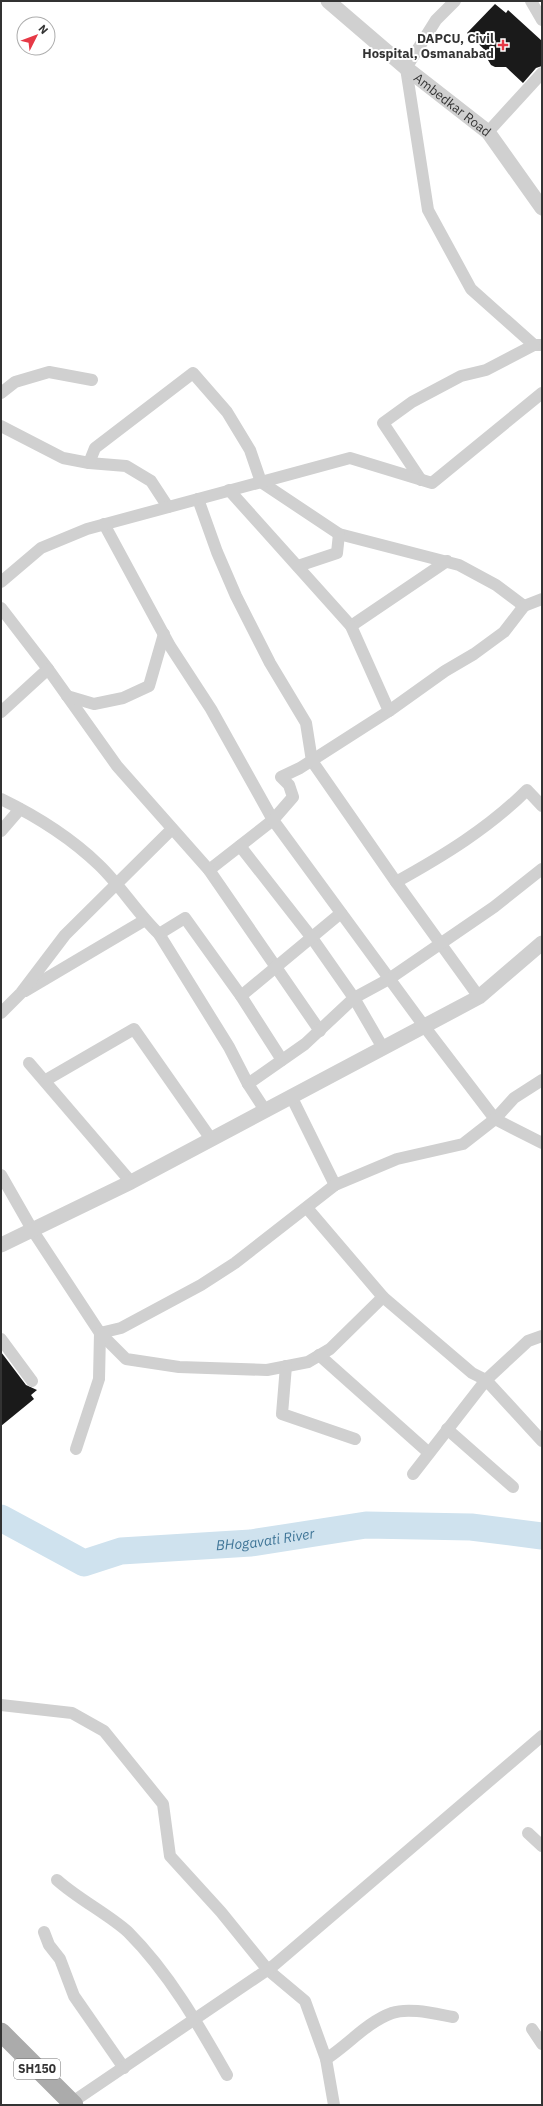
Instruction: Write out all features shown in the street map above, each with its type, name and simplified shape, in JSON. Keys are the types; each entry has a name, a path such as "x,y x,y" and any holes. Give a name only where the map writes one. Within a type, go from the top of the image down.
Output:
{"main road":[{"name":"SH150","path":"1,2032 71,2104"}],"street":[{"name":"Ambedkar Road","path":"328,1 406,68 488,132 542,208"},
{"path":"421,480 383,423 412,402 461,376 486,370 538,345 471,289 428,210 406,68 436,20 455,1"},
{"path":"532,1 542,20"},
{"path":"488,132 542,73"},
{"path":"1,393 15,382 49,372 92,380"},
{"path":"89,463 95,448 193,373 228,412 250,450 261,482 339,534 458,565 496,585 524,606"},
{"path":"1,582 41,548 87,529 350,458 432,483 542,393"},
{"path":"1,426 63,458 89,463 126,466 151,480 168,506"},
{"path":"229,490 351,626 389,711"},
{"path":"198,499 217,552 236,596 270,663 306,722 312,761 478,997"},
{"path":"104,524 164,634 211,709 273,820 424,1026 495,1119 542,1143"},
{"path":"298,566 337,553 339,534"},
{"path":"351,626 447,561"},
{"path":"209,870 273,820 292,797 289,785 281,777 312,761 389,711 504,632 524,606 542,599"},
{"path":"1,608 48,669 117,766 209,870 274,968 320,1031"},
{"path":"67,696 94,704 123,698 149,686 164,634"},
{"path":"1,712 48,669"},
{"path":"396,882 461,844 506,811 527,790 542,806"},
{"path":"1,799 66,837 100,866 145,920 159,934 229,1047 248,1084 265,1110"},
{"path":"1,831 20,809"},
{"path":"1,1013 21,993 65,935 115,883 172,829"},
{"path":"240,846 312,938 354,998 383,1048"},
{"path":"248,1084 320,1031 354,998 389,978 494,907 542,868"},
{"path":"241,996 341,913"},
{"path":"159,934 185,918 241,996 282,1060"},
{"path":"21,993 145,920"},
{"path":"1,1246 131,1182 478,997 542,943"},
{"path":"46,1080 134,1029 211,1139"},
{"path":"29,1063 46,1080 131,1182"},
{"path":"100,1333 121,1328 201,1285 235,1263 335,1185 397,1159 463,1144 495,1119 514,1098 542,1080"},
{"path":"291,1096 335,1185"},
{"path":"1,1175 33,1231 100,1333 126,1359 179,1367 267,1370 308,1362 330,1349 383,1297"},
{"path":"307,1208 383,1297 472,1373 486,1380 542,1441"},
{"path":"76,1449 99,1379 100,1333"},
{"path":"413,1474 486,1380 528,1341 542,1336"},
{"path":"1,1340 32,1381"},
{"path":"319,1355 429,1453"},
{"path":"286,1366 282,1414 355,1439"},
{"path":"447,1429 512,1487"},
{"path":"1,1706 72,1713 104,1731 163,1804 170,1856 221,1912 268,1970 305,2001 326,2059 334,2105"},
{"path":"71,2104 268,1970 542,1736"},
{"path":"528,1833 542,1846"},
{"path":"56,1880 126,1931 152,1958 195,2019 227,2074"},
{"path":"44,1932 49,1945 60,1959 74,1996 124,2068"},
{"path":"326,2059 364,2030 393,2013 423,2011 453,2017"},
{"path":"532,2029 542,2044"}],"building":[{"name":"DAPCU, Civil Hospital, Osmanabad","path":"495,4 506,13 508,10 542,41 542,66 536,68 523,83 506,67 495,67 491,65 488,60 488,53 467,33"},
{"path":"1,1352 26,1385 37,1390 31,1395 34,1399 1,1426"}],"waterway":[{"name":"BHogavati River","path":"1,1518 84,1563 121,1551 251,1543 366,1525 471,1527 542,1536"}],"place":[{"name":"DAPCU, Civil Hospital, Osmanabad","path":"503,45"}]}
